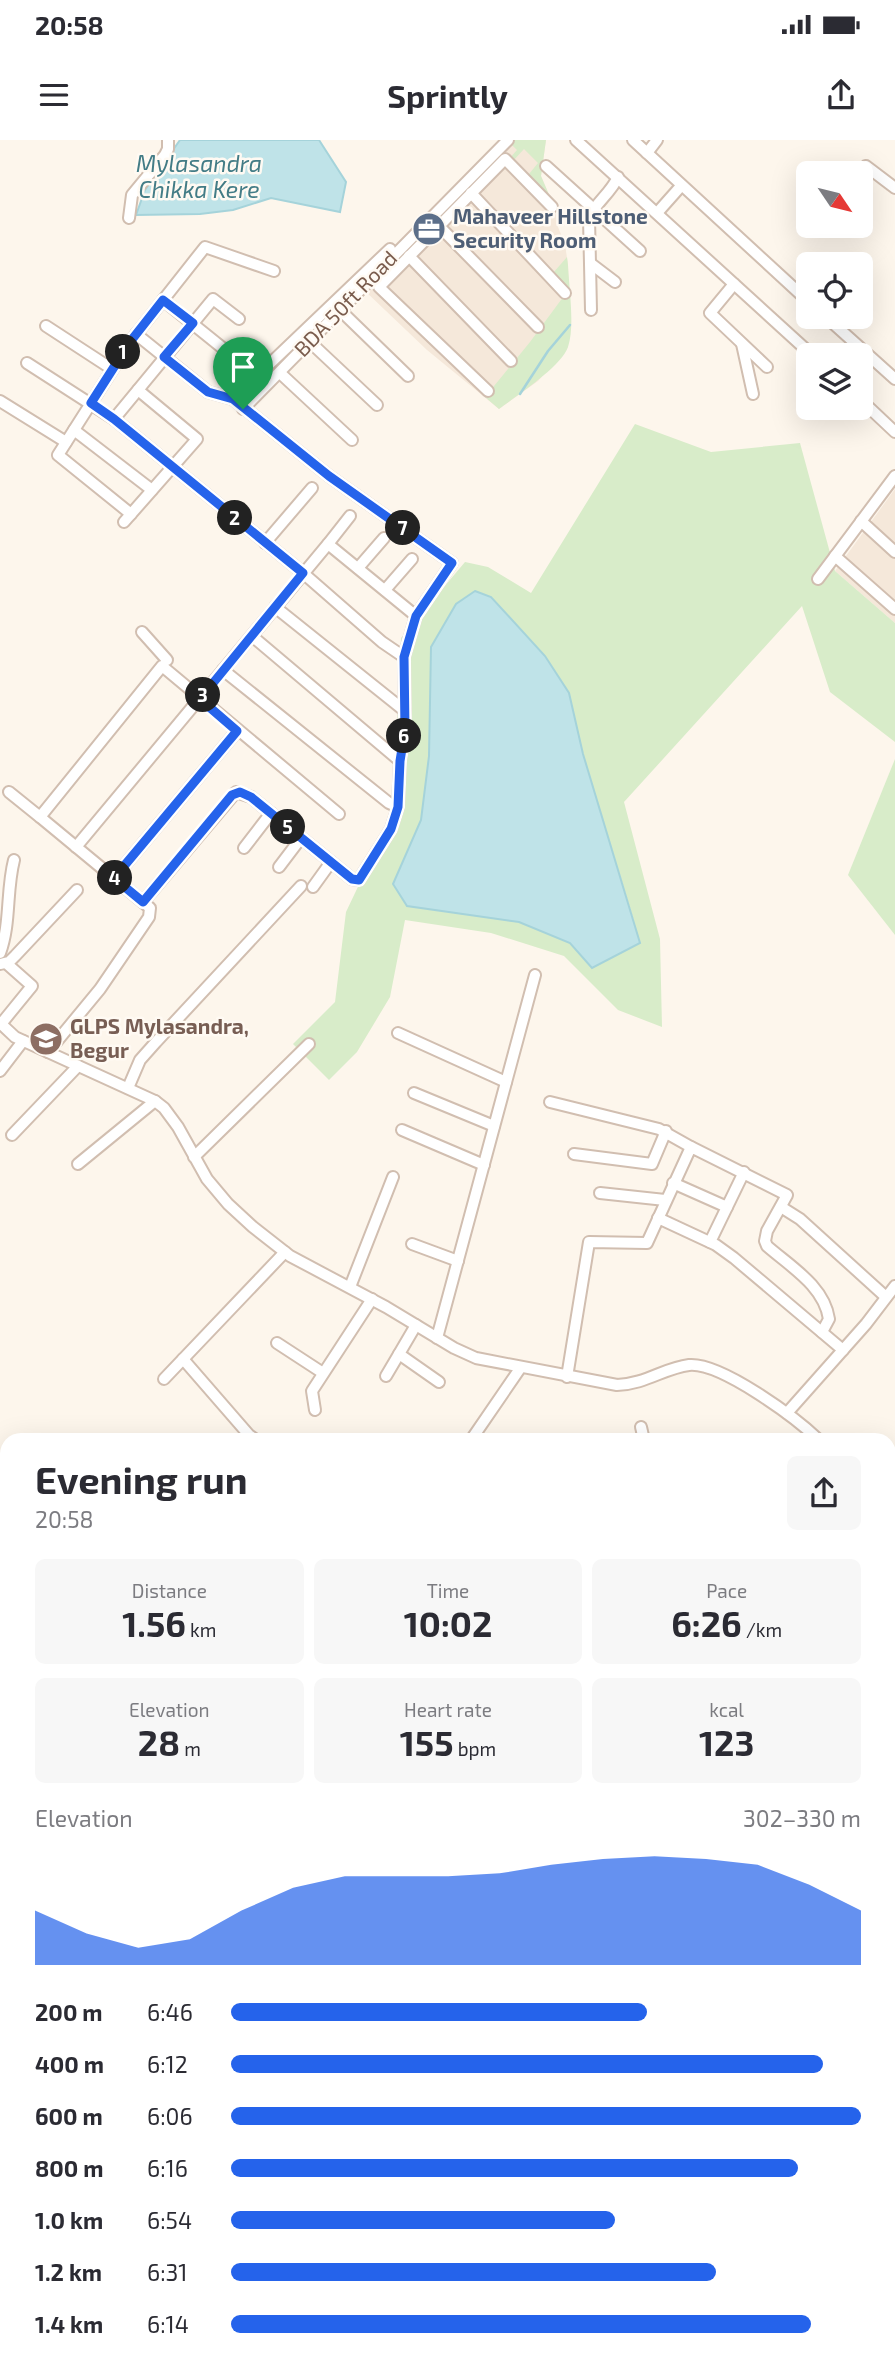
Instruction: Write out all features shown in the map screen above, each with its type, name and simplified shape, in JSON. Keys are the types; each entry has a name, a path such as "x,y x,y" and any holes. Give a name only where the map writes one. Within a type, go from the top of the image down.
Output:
{"street":[{"path":"129,218 132,195 165,155 168,140"},
{"name":"BDA 50ft Road","path":"233,399 432,219 500,140"},
{"name":"BDA 50ft Road","path":"243,409 508,140"},
{"path":"576,140 799,343"},
{"path":"633,140 796,290"},
{"path":"647,153 657,140"},
{"path":"488,391 379,287 409,256 432,219 471,193 505,159 552,207"},
{"path":"546,166 640,251"},
{"path":"873,171 895,188"},
{"path":"591,310 589,218 618,177"},
{"path":"657,213 681,186"},
{"path":"471,193 565,293"},
{"path":"432,219 538,327"},
{"path":"138,390 197,439 128,518 58,455 136,334 205,247 274,271"},
{"path":"409,256 512,361"},
{"path":"590,263 615,282"},
{"path":"734,284 710,313 767,367"},
{"path":"114,419 213,299 239,319"},
{"path":"163,300 230,354"},
{"path":"341,311 408,376"},
{"path":"46,326 112,369"},
{"path":"839,329 895,379"},
{"path":"136,334 208,392 233,399 329,476 452,563 416,616 404,657 405,730 400,761 398,807 386,838 359,880 352,879 246,793 236,792 143,902"},
{"path":"310,342 377,405"},
{"path":"742,344 753,394"},
{"path":"27,363 114,419 303,573 382,642 404,657"},
{"path":"280,373 352,440"},
{"path":"0,401 66,442"},
{"path":"873,412 895,432"},
{"path":"74,430 152,490"},
{"path":"818,579 895,476"},
{"path":"265,543 312,488"},
{"path":"886,489 895,497"},
{"path":"76,847 351,516"},
{"path":"861,521 895,552"},
{"path":"358,568 384,538"},
{"path":"328,544 416,616"},
{"path":"835,556 895,609"},
{"path":"385,590 412,559"},
{"path":"275,607 404,712"},
{"path":"142,632 167,660"},
{"path":"252,636 400,761"},
{"path":"40,817 162,666 339,814"},
{"path":"223,670 379,795 398,807"},
{"path":"114,878 237,731"},
{"path":"9,792 150,908 149,917 100,989 48,1052"},
{"path":"243,848 271,813"},
{"path":"279,867 301,838"},
{"path":"2,960 8,915 4,881 14,860"},
{"path":"313,887 331,862"},
{"path":"128,1088 140,1060 301,886"},
{"path":"2,960 77,890"},
{"path":"2,960 32,986 1,1023 15,1037 128,1088 164,1108 178,1127 207,1180 228,1204 285,1252 476,1358 617,1385 633,1384 698,1364 765,1398 811,1433"},
{"path":"437,1338 535,975"},
{"path":"398,1033 506,1082"},
{"path":"0,1071 23,1041"},
{"path":"194,1157 309,1044"},
{"path":"12,1135 78,1066"},
{"path":"414,1093 494,1126"},
{"path":"78,1164 155,1101"},
{"path":"550,1102 666,1131 787,1195 765,1236 765,1241 767,1246 818,1291 825,1302 829,1319 822,1332"},
{"path":"402,1130 484,1166"},
{"path":"574,1154 652,1164 666,1131"},
{"path":"567,1377 589,1242 648,1243 691,1146"},
{"path":"710,1242 744,1172"},
{"path":"349,1287 393,1177"},
{"path":"673,1183 727,1207"},
{"path":"600,1194 666,1200"},
{"path":"781,1207 800,1219 886,1297"},
{"path":"658,1218 710,1242 734,1258 843,1350"},
{"path":"412,1244 458,1261"},
{"path":"164,1379 285,1252"},
{"path":"787,1413 866,1324 895,1286"},
{"path":"315,1410 312,1391 372,1299"},
{"path":"386,1376 416,1325"},
{"path":"276,1343 323,1373"},
{"path":"399,1354 439,1382"},
{"path":"183,1359 246,1433"},
{"path":"476,1433 521,1367"},
{"path":"641,1427 642,1433"}],"shaded area":[{"path":"513,140 546,140 541,176 556,211 558,227 565,244 570,331 567,349 538,381 499,409 427,350 364,290"},
{"path":"895,489 895,623 835,571"}],"green space":[{"path":"513,140 546,140 541,176 556,211 525,179 538,163 524,149 512,162 509,159 517,150 510,143"},
{"path":"567,257 571,318 568,347 548,372 499,409 485,397 569,289 553,273"},
{"path":"635,424 711,452 800,443 835,571 895,623 895,742 830,692 802,606 624,802 660,939 662,1027 618,1010 564,956 491,933 405,920 390,997 357,1052 329,1080 293,1044 335,1002 346,912 393,813 401,638 465,562 488,567 531,593","holes":["431,647 569,693 583,754 634,921 592,967 570,943 519,922 407,906 393,884 421,820 429,756"]},
{"path":"895,759 895,935 848,875"}],"water":[{"name":"Mylasandra Chikka Kere","path":"180,140 319,140 346,182 340,212 271,198 233,210 200,214 136,215 145,190"},
{"path":"475,591 491,597 545,656 569,693 583,754 640,943 592,968 570,943 519,922 407,906 393,884 421,820 429,756 431,647 456,604"}],"waterway":[{"path":"520,394 548,351 570,325"}],"place":[{"name":"Mahaveer Hillstone Security Room","path":"429,229"},
{"name":"GLPS Mylasandra, Begur","path":"46,1039"}],"route":[{"path":"163,300 193,323 164,357 208,392 233,399 243,409 329,476 452,563 416,616 404,657 405,730 400,761 398,807 382,847 359,880 352,879 246,793 236,792 143,902 114,878 237,731 200,699 303,573 91,403 130,342 163,300"}]}
